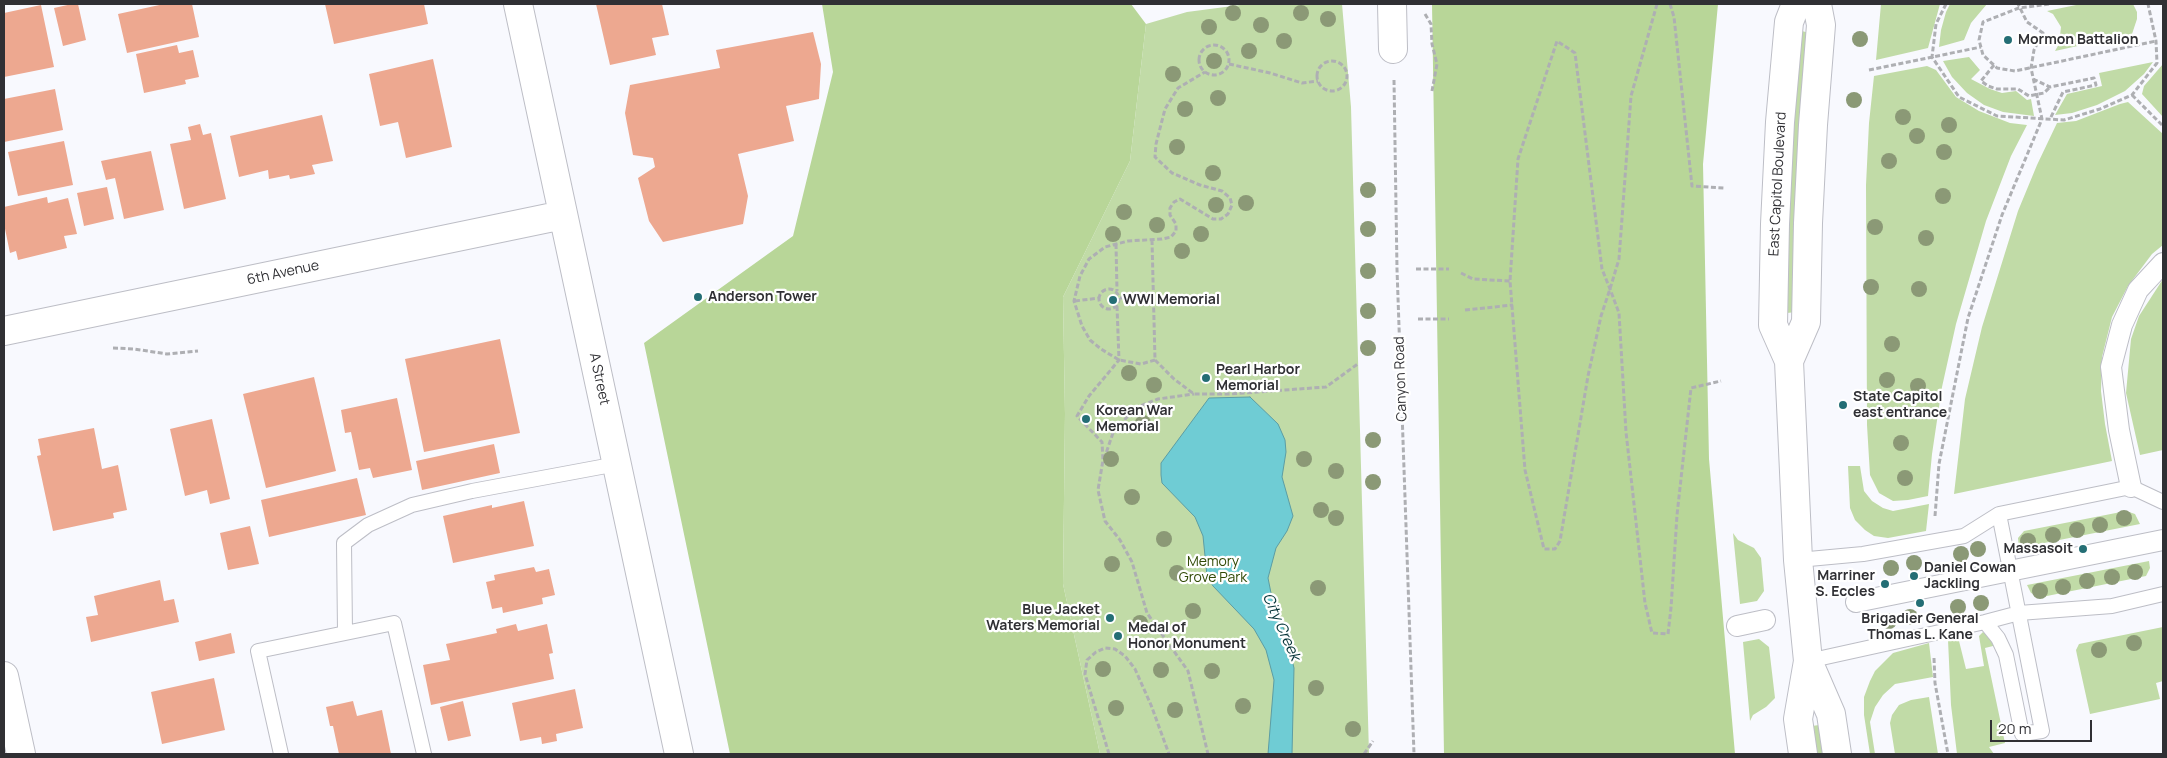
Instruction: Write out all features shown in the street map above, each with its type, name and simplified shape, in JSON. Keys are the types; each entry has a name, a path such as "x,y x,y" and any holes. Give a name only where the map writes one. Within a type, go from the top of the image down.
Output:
{"street":[{"name":"A Street","path":"518,4 678,754"},
{"path":"1392,4 1393,49"},
{"name":"East Capitol Boulevard","path":"1796,4 1789,22 1780,122 1774,252 1773,325 1789,361 1798,560 1808,661 1798,719 1803,754"},
{"name":"East Capitol Boulevard","path":"1789,361 1806,322 1808,223 1821,25 1817,4"},
{"name":"6th Avenue","path":"4,330 563,214"},
{"path":"2131,487 2119,430 2111,367 2122,326 2138,290 2163,263"},
{"path":"1856,602 2163,540"},
{"path":"1736,626 1765,620"},
{"name":"East Capitol Boulevard","path":"1808,661 1830,714 1837,754"},
{"path":"4,676 21,754"}],"lane":[{"path":"345,632 344,543 368,525 412,505 472,491 617,464"},
{"path":"1798,560 1863,554 1964,536 1999,514 2131,487 2163,502"},
{"path":"1985,622 1998,638 2006,655 2022,734 2042,731 1999,514"},
{"path":"1808,661 2019,613 2112,606 2163,594"},
{"path":"281,754 258,652 394,623 424,754"}],"path":[{"path":"1657,4 1631,96 1619,260 1610,288 1601,316 1588,376 1560,541 1555,549 1544,550 1525,470 1510,281 1518,159 1558,42 1575,53 1602,269 1610,288 1619,313 1626,432 1645,604 1652,633 1668,634 1677,515 1691,388 1722,381"},
{"path":"1670,4 1674,17 1692,186 1724,188"},
{"path":"1946,4 1936,24 1932,57 1959,96 1997,116 2064,120 2100,109 2132,95 2157,63 2156,41 2148,4"},
{"path":"2049,4 2018,6 1983,22 1979,40 1983,55 1997,68 2015,71 2156,41"},
{"path":"1935,518 1939,464 1968,318 2002,215 2042,119 2031,68 2034,50 2043,33 2027,22 2018,6"},
{"path":"1431,24 1436,64 1432,91"},
{"path":"1207,47 1222,47 1226,52 1228,64 1220,74 1212,75 1205,72 1199,61 1200,54 1207,47"},
{"path":"1869,70 1981,47"},
{"name":"Canyon Road","path":"1393,49 1398,312 1414,754"},
{"path":"1328,62 1340,63 1347,74 1344,85 1338,90 1326,90 1318,81 1318,70 1328,62"},
{"path":"1228,64 1270,73 1302,83 1318,81"},
{"path":"1994,65 1981,81 1997,89 2018,89 2029,96 2044,93 2050,87 2094,78 2096,85 2063,92 2050,119"},
{"path":"1155,360 1141,364 1119,360 1101,349 1090,340 1077,314 1074,301 1080,276 1089,259 1105,247 1128,241 1171,237 1176,231 1176,224 1170,216 1170,208 1174,202 1180,199 1212,219 1221,219 1228,214 1232,205 1230,198 1222,190 1200,185 1172,173 1155,157 1156,144 1165,109 1178,88 1205,72"},
{"path":"2033,79 2050,87"},
{"path":"2132,95 2163,126"},
{"path":"1152,240 1155,360 1174,380 1194,394"},
{"path":"1103,460 1102,442 1077,416 1089,396 1119,360 1117,306 1120,298 1117,291 1116,244"},
{"path":"1416,269 1449,269"},
{"path":"1461,273 1473,279 1510,281"},
{"path":"1117,291 1104,289 1099,298 1102,306 1106,309 1117,306"},
{"path":"1120,298 1153,297"},
{"path":"1074,301 1099,298"},
{"path":"1464,310 1513,305"},
{"path":"1418,320 1449,319"},
{"path":"113,348 167,354 198,351"},
{"path":"1208,754 1188,671 1147,613 1132,562 1120,540 1105,521 1098,490 1103,460 1113,432 1135,408 1158,399 1194,394 1230,394 1326,387 1359,363"},
{"path":"1109,754 1085,674 1088,660 1096,652 1105,648 1115,649 1125,656 1135,669 1169,754"},
{"path":"1934,655 1935,683 1948,754"},
{"path":"1364,754 1373,741"}],"green space":[{"path":"822,4 1131,4 1146,24 1130,161 1063,297 1065,414 1063,584 1100,754 730,754 644,343 793,236 833,72"},
{"name":"Memory Grove Park","path":"1248,4 1342,4 1351,107 1369,754 1100,754 1063,584 1065,414 1063,297 1130,161 1146,24 1187,12"},
{"path":"1432,4 1718,4 1703,164 1709,459 1735,754 1444,754"},
{"path":"1881,4 1940,4 1928,48 1876,60"},
{"path":"1950,4 1987,4 1971,23 1964,40 1939,47 1941,30"},
{"path":"2081,4 2133,4 2137,12 2137,19 2132,34 2055,51 2059,44 2061,27 2053,14 2047,11"},
{"path":"1802,31 1809,33 1796,312 1787,313 1790,168"},
{"path":"1969,57 1980,70 1971,79 2002,93 2016,91 2027,100 2031,99 2034,116 2003,112 1984,105 1967,93 1952,77 1943,61"},
{"path":"2153,62 2144,74 2125,91 2097,105 2072,113 2055,115 2067,94 2102,86 2099,73"},
{"path":"2163,64 2163,117 2142,94 2144,86"},
{"path":"1927,66 1936,70 1956,97 1979,111 2010,123 2027,125 2011,156 1986,221 1956,324 1942,387 1928,496 1893,501 1879,493 1870,475 1867,425 1866,185 1869,123 1874,76"},
{"path":"2128,102 2163,134 2163,245 2152,254 2128,286 2112,317 2102,357 2101,391 2112,461 1954,494 1965,399 1982,327 2018,211 2037,165 2057,123 2076,121"},
{"path":"2163,279 2163,450 2140,455 2126,393 2131,339 2139,316"},
{"path":"1848,466 1860,466 1864,491 1872,501 1883,508 1893,511 1929,504 1926,531 1888,538 1874,536 1865,530 1855,520 1850,508"},
{"path":"2126,511 2135,514 2140,524 2019,548 2018,538 2024,531"},
{"path":"1733,533 1738,540 1754,548 1761,558 1764,591 1757,601 1740,604"},
{"path":"2149,561 2150,568 2146,576 2042,597 2031,593 2027,585"},
{"path":"2163,627 2163,681 2156,683 2160,699 2090,714 2076,650 2079,644"},
{"path":"1983,632 1994,640 1997,645 1985,648 2005,743 1989,747 1994,754 1957,754 1951,705 1948,640 1954,639 1959,641 1966,669 1984,666 1979,636"},
{"path":"1759,639 1769,647 1775,698 1766,707 1753,715 1750,721 1743,642"},
{"path":"1929,643 1933,677 1895,684 1883,695 1875,707 1870,722 1875,754 1870,754 1864,715 1864,697 1875,671 1893,653"},
{"path":"1929,697 1938,754 1895,754 1890,723 1892,715 1899,705 1911,700"},
{"path":"1819,725 1824,754 1815,754 1812,726"}],"water":[{"name":"City Creek","path":"1250,397 1278,424 1285,440 1286,452 1282,477 1293,516 1287,531 1276,548 1268,578 1273,603 1285,632 1294,668 1292,754 1268,754 1274,680 1266,650 1254,629 1213,586 1207,576 1203,536 1195,517 1162,483 1161,475 1161,463 1209,398"}],"building":[{"path":"78,4 86,40 63,46 54,8"},
{"path":"164,4 192,4 199,37 127,53 118,14"},
{"path":"325,4 424,4 428,24 334,44"},
{"path":"596,4 662,4 669,35 652,38 656,55 610,65"},
{"path":"41,5 54,67 4,77 4,13"},
{"path":"813,32 821,64 819,99 786,106 794,141 738,154 748,196 743,224 663,242 649,221 638,178 655,167 653,158 633,155 625,113 630,85 720,68 716,50"},
{"path":"177,45 179,53 193,50 199,77 185,80 186,84 144,93 136,54"},
{"path":"433,59 452,147 406,158 398,122 380,126 369,74"},
{"path":"55,89 63,130 4,142 4,99"},
{"path":"322,115 333,161 312,165 315,174 290,179 289,175 269,179 268,170 239,177 230,136"},
{"path":"200,124 203,135 211,133 226,199 184,209 170,144 191,140 188,127"},
{"path":"64,141 73,185 18,196 8,152"},
{"path":"151,151 164,210 124,219 115,178 106,180 101,161"},
{"path":"107,187 114,219 84,226 77,193"},
{"path":"47,197 48,203 68,198 77,234 64,236 67,248 18,260 16,251 10,253 4,224 4,207"},
{"path":"500,339 520,433 424,452 405,359"},
{"path":"314,377 336,471 266,488 243,394"},
{"path":"397,398 412,470 373,478 370,468 359,470 351,432 345,433 341,410"},
{"path":"212,419 230,499 210,504 207,490 185,496 170,429"},
{"path":"94,428 102,469 118,465 127,510 113,513 114,518 53,531 37,456 41,455 38,439"},
{"path":"494,444 500,473 422,490 416,461"},
{"path":"357,478 366,515 269,537 261,500"},
{"path":"524,501 534,546 453,563 443,516 492,505 492,508"},
{"path":"250,526 259,564 228,570 220,533"},
{"path":"534,567 536,572 549,569 555,595 542,598 543,604 503,613 502,607 492,609 486,582 495,580 494,575"},
{"path":"160,580 164,601 174,599 179,622 91,642 86,617 98,615 94,596"},
{"path":"516,624 518,631 547,624 553,653 549,654 554,679 431,705 423,665 450,660 446,644 497,633 496,629"},
{"path":"231,633 235,653 199,661 195,642"},
{"path":"214,678 225,730 162,744 151,692"},
{"path":"575,689 583,728 556,734 557,741 542,744 541,737 520,741 512,703"},
{"path":"353,701 357,716 382,710 391,754 339,754 333,726 330,726 326,707"},
{"path":"463,701 471,736 448,741 440,707"}],"place":[{"name":"Mormon Battalion","path":"2008,40"},
{"name":"Anderson Tower","path":"698,297"},
{"name":"WWI Memorial","path":"1113,300"},
{"name":"Pearl Harbor Memorial","path":"1206,378"},
{"name":"State Capitol east entrance","path":"1843,405"},
{"name":"Korean War Memorial","path":"1086,419"},
{"name":"Massasoit","path":"2083,549"},
{"name":"Daniel Cowan Jackling","path":"1914,576"},
{"name":"Marriner S. Eccles","path":"1885,584"},
{"name":"Brigadier General Thomas L. Kane","path":"1920,603"},
{"name":"Blue Jacket Waters Memorial","path":"1110,618"},
{"name":"Medal of Honor Monument","path":"1118,636"}]}
